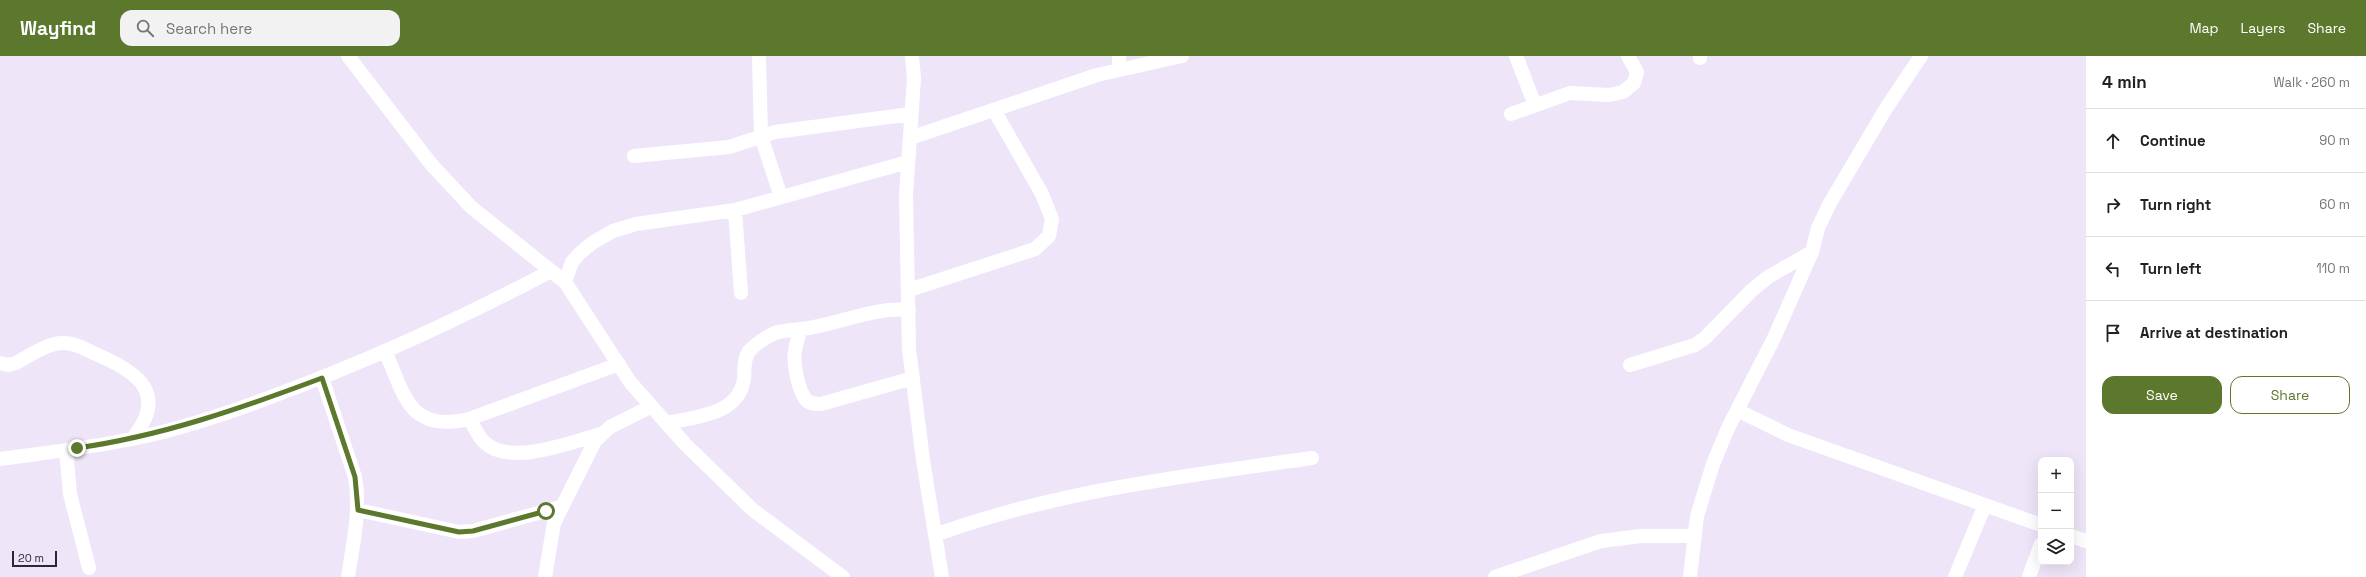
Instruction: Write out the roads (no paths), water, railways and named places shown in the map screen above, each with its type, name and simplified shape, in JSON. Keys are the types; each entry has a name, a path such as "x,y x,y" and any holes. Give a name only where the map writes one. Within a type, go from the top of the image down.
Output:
{"street":[{"path":"348,56 431,164 471,208 565,282 630,382 650,407 754,510 835,575"},
{"path":"912,56 914,78 906,195 909,349 942,577"},
{"path":"1119,56 1119,70"},
{"path":"910,138 1097,75 1182,56"},
{"path":"1516,56 1535,105"},
{"path":"1511,114 1570,93 1609,95 1624,92 1634,84 1637,72 1628,56"},
{"path":"1690,577 1697,516 1713,464 1737,410 1774,338 1812,252 1818,228 1830,203 1885,110 1910,75 1921,56"},
{"path":"759,59 761,136 781,197"},
{"path":"909,290 1035,249 1049,236 1052,219 1042,194 994,110"},
{"path":"634,156 729,147 761,136 806,127 911,114"},
{"path":"565,282 572,262 579,254 592,243 613,231 636,224 735,210 908,162"},
{"path":"735,210 741,293"},
{"path":"1630,365 1695,345 1705,338 1750,291 1768,276 1812,252"},
{"path":"0,459 132,439 204,420 322,378 385,351 475,311 551,271"},
{"path":"666,423 721,410 735,402 742,390 746,357 749,352 767,337 777,333 829,324 875,311 909,310"},
{"path":"800,329 794,351 795,362 801,389 807,400 814,404 821,404 913,378"},
{"path":"0,363 8,365 16,363 63,342 75,345 121,364 136,375 144,387 149,399 149,412 144,424 132,439"},
{"path":"385,351 407,401 419,414 446,423 469,419 619,364"},
{"path":"322,378 355,477 358,510 348,577"},
{"path":"469,419 484,442 493,448 507,452 535,451 601,434 621,420 650,407"},
{"path":"1737,410 1788,435 2038,524"},
{"path":"545,577 550,539 560,507 601,434"},
{"path":"66,450 70,494 89,568"},
{"path":"935,536 999,514 1077,495 1157,480 1312,458"},
{"path":"1956,577 1985,505"},
{"path":"358,510 459,532 473,531 560,507"},
{"path":"1495,577 1601,541 1641,536 1694,536"},
{"path":"2074,537 2086,541"},
{"path":"2029,577 2038,552"}]}
